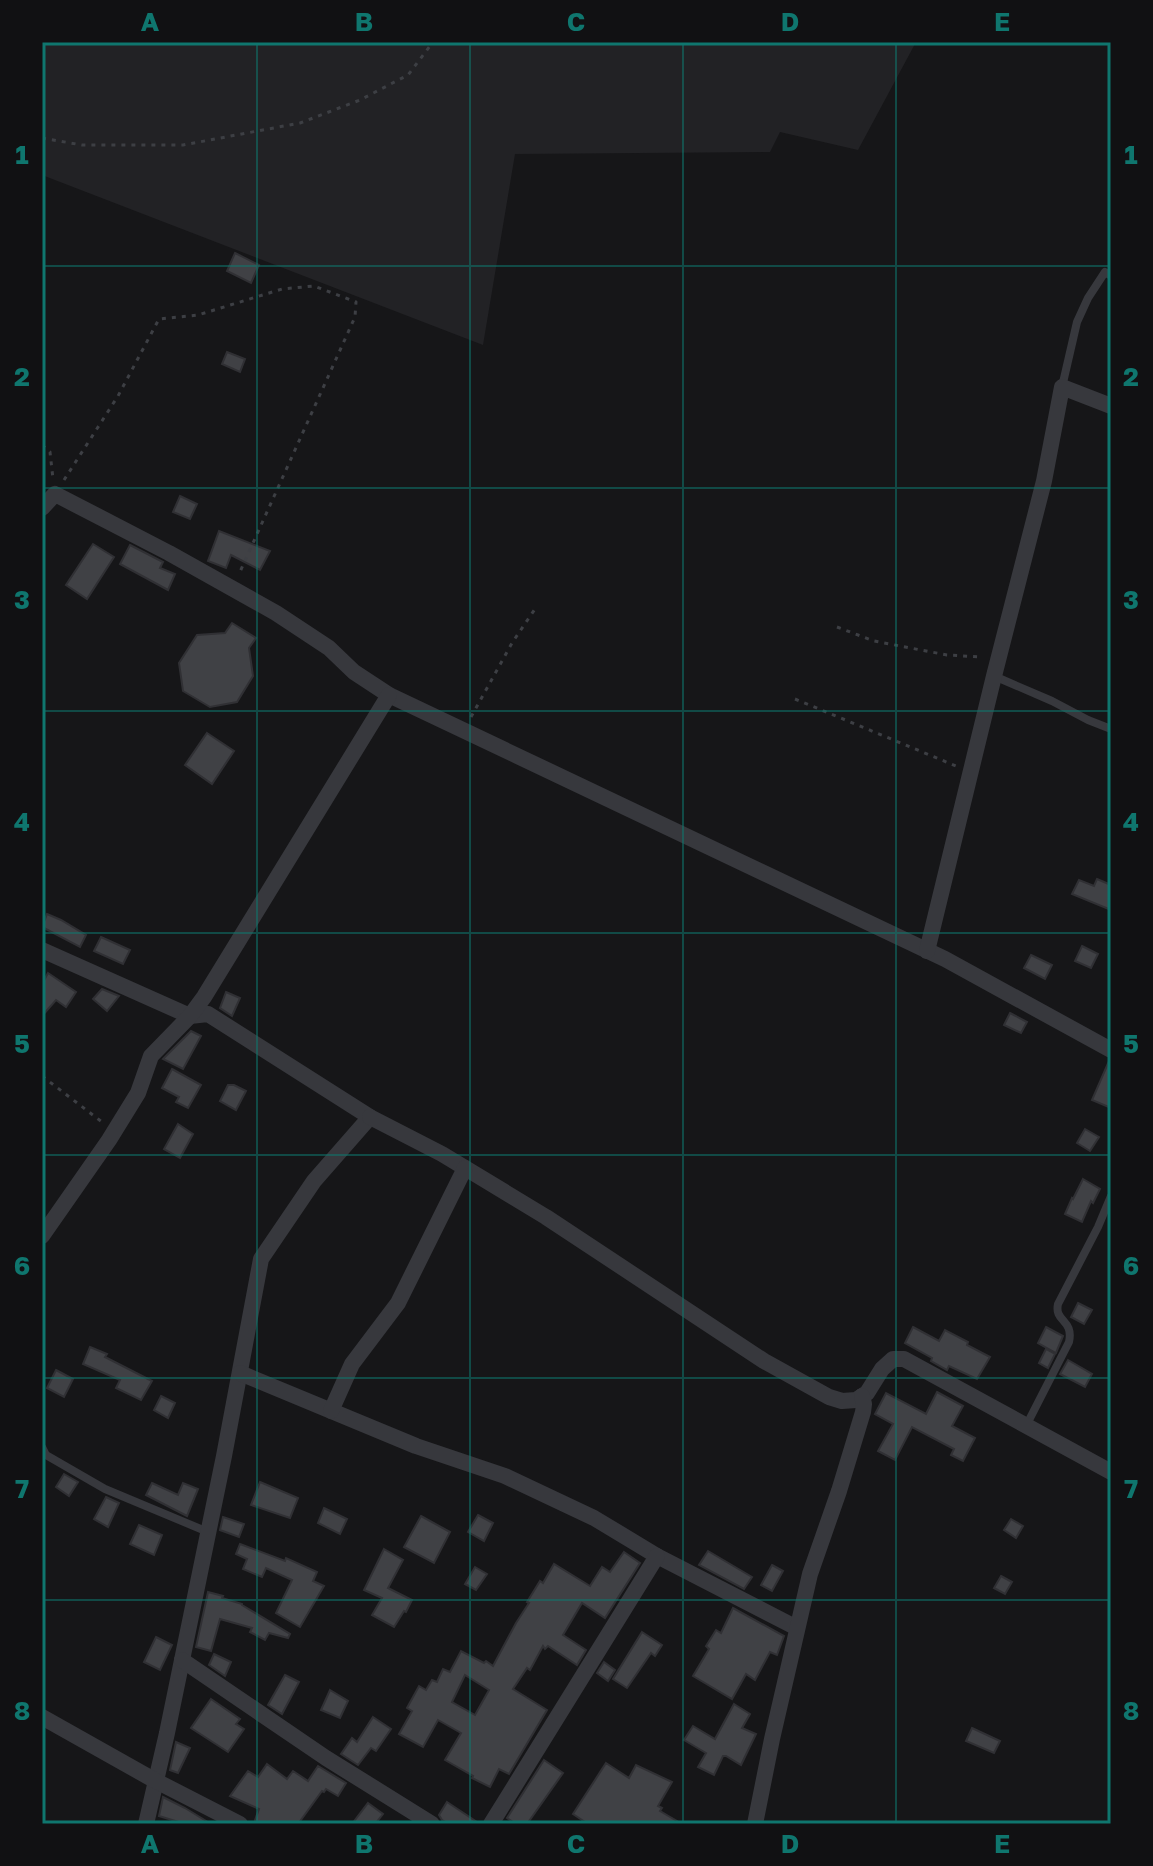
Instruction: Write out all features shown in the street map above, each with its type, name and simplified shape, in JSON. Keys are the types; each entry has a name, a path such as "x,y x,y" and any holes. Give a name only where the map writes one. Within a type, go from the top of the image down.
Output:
{"street":[{"path":"927,951 1044,481 1062,387 1111,406"},
{"path":"42,508 55,494 276,613 329,648 354,672 389,695 927,951 1111,1050"},
{"path":"42,1236 115,1132 138,1093 151,1056 190,1016 389,695"},
{"path":"42,950 190,1016 208,1014 370,1117 442,1154 546,1217 764,1361 829,1397 842,1401 856,1400 867,1393 882,1369 893,1359 904,1359 1111,1472"},
{"path":"146,1824 182,1660 261,1259 314,1181 370,1117"},
{"path":"331,1411 352,1364 398,1303 465,1168"},
{"path":"240,1373 416,1446 505,1476 594,1518 657,1556 797,1628"},
{"path":"755,1824 810,1574 863,1412 862,1396"},
{"path":"491,1824 657,1556"},
{"path":"182,1660 326,1758 432,1824"},
{"path":"42,1717 240,1824"}],"lane":[{"path":"1062,387 1077,322 1105,272 1111,276"},
{"path":"994,676 1111,729"},
{"path":"1026,1426 1069,1342 1069,1326 1059,1315 1058,1304 1111,1196"},
{"path":"42,1447 46,1455 105,1489 208,1532"}],"path":[{"path":"42,138 82,145 183,145 300,123 360,100 408,75 433,42"},
{"path":"55,494 118,396 159,319 198,315 282,289 314,286 356,302 355,317 233,588"},
{"path":"42,445 50,452 55,494"},
{"path":"464,731 512,643 537,606"},
{"path":"837,627 874,641 947,655 998,658"},
{"path":"795,699 940,761 971,771"},
{"path":"42,1076 115,1132"}],"shaded area":[{"path":"42,42 916,42 858,150 780,132 770,152 515,154 483,345 42,175"}],"building":[{"path":"235,253 259,265 251,283 227,271"},
{"path":"227,352 245,359 240,372 222,364"},
{"path":"180,496 197,504 190,519 173,512"},
{"path":"219,531 270,551 260,570 231,555 226,568 208,561"},
{"path":"93,544 114,557 87,599 66,585"},
{"path":"130,545 163,562 160,568 175,574 168,590 120,564"},
{"path":"232,623 256,638 249,648 253,676 237,702 210,707 183,691 179,663 197,635 225,633"},
{"path":"207,733 234,751 212,784 185,765"},
{"path":"1097,879 1111,885 1111,910 1072,894 1079,880 1094,886"},
{"path":"47,914 86,935 80,947 42,927"},
{"path":"101,937 130,950 123,964 94,951"},
{"path":"1082,946 1098,954 1091,968 1075,961"},
{"path":"1031,955 1052,965 1045,979 1024,968"},
{"path":"48,973 76,992 66,1007 56,1000 42,1016 42,984"},
{"path":"102,989 119,996 107,1011 93,999"},
{"path":"226,992 240,998 232,1016 220,1008"},
{"path":"1010,1013 1027,1022 1021,1033 1004,1025"},
{"path":"191,1031 201,1036 183,1069 163,1059"},
{"path":"1111,1061 1111,1108 1092,1100"},
{"path":"172,1069 201,1085 188,1108 176,1102 179,1097 162,1088"},
{"path":"228,1085 246,1091 236,1110 220,1101"},
{"path":"178,1124 193,1134 180,1158 164,1149"},
{"path":"1085,1129 1099,1137 1090,1151 1077,1143"},
{"path":"1083,1179 1100,1189 1082,1222 1065,1214"},
{"path":"1078,1303 1092,1310 1084,1324 1071,1317"},
{"path":"913,1327 939,1341 945,1330 990,1357 977,1379 949,1366 947,1370 905,1343"},
{"path":"1046,1327 1063,1336 1056,1353 1038,1343"},
{"path":"90,1347 152,1381 141,1400 116,1388 120,1380 83,1364"},
{"path":"1046,1349 1055,1354 1048,1368 1039,1363"},
{"path":"1068,1360 1092,1374 1085,1387 1060,1374"},
{"path":"56,1370 73,1379 64,1397 47,1388"},
{"path":"937,1392 963,1406 952,1426 975,1438 963,1461 951,1455 954,1449 912,1427 895,1460 878,1451 893,1424 875,1414 886,1393 926,1414"},
{"path":"161,1396 175,1403 168,1418 154,1410"},
{"path":"64,1474 78,1482 69,1496 56,1487"},
{"path":"260,1482 298,1498 290,1518 251,1505"},
{"path":"152,1483 178,1495 183,1483 198,1489 187,1516 146,1495"},
{"path":"106,1497 119,1503 108,1527 94,1519"},
{"path":"324,1508 347,1519 340,1534 318,1523"},
{"path":"478,1515 493,1523 484,1541 468,1532"},
{"path":"421,1516 450,1532 434,1563 404,1547"},
{"path":"223,1517 244,1524 239,1537 220,1530"},
{"path":"1011,1519 1023,1526 1016,1538 1004,1530"},
{"path":"139,1525 162,1535 154,1555 130,1544"},
{"path":"240,1544 285,1561 286,1558 317,1572 313,1581 324,1586 300,1627 276,1613 292,1580 266,1568 262,1577 243,1569 247,1559 236,1554"},
{"path":"384,1549 403,1560 388,1588 412,1600 394,1627 372,1615 382,1598 364,1590"},
{"path":"708,1551 752,1577 744,1589 699,1565"},
{"path":"624,1552 640,1563 605,1618 582,1603 563,1635 586,1650 577,1665 548,1646 545,1649 543,1646 530,1670 527,1668 513,1689 547,1710 509,1774 499,1769 490,1787 445,1760 461,1733 438,1720 423,1747 399,1734 412,1711 407,1708 419,1686 426,1690 432,1680 437,1682 443,1669 450,1672 461,1651 493,1666 527,1602 554,1564 590,1586 602,1567 610,1572","holes":["465,1675 489,1690 475,1715 452,1702"]},
{"path":"772,1565 783,1571 772,1591 761,1585"},
{"path":"475,1567 487,1574 476,1590 465,1584"},
{"path":"1001,1576 1012,1582 1005,1594 994,1588"},
{"path":"208,1592 242,1604 290,1634 288,1638 269,1633 265,1640 250,1632 252,1628 220,1619 211,1651 196,1647"},
{"path":"733,1608 784,1636 777,1655 770,1652 755,1680 746,1674 732,1699 693,1676 709,1649 706,1646 716,1630 721,1633"},
{"path":"642,1632 662,1645 655,1656 651,1653 627,1688 613,1679"},
{"path":"156,1637 172,1645 160,1670 144,1662"},
{"path":"214,1654 231,1662 225,1676 209,1665"},
{"path":"604,1662 615,1670 608,1681 597,1673"},
{"path":"285,1675 299,1682 282,1714 268,1705"},
{"path":"330,1690 348,1701 340,1718 321,1710"},
{"path":"211,1699 240,1719 236,1724 244,1729 228,1752 191,1728"},
{"path":"734,1704 750,1714 742,1728 756,1734 741,1765 723,1756 714,1775 698,1767 706,1753 684,1740 693,1726 715,1739"},
{"path":"373,1717 391,1729 376,1751 371,1748 358,1765 341,1754 352,1738 357,1742"},
{"path":"972,1728 1000,1741 994,1753 966,1741"},
{"path":"176,1742 190,1748 178,1773 170,1770"},
{"path":"544,1760 563,1773 527,1824 516,1824 507,1818"},
{"path":"606,1763 629,1778 636,1765 672,1782 658,1806 662,1808 660,1811 682,1824 588,1824 573,1814"},
{"path":"267,1764 287,1779 293,1771 308,1781 318,1766 346,1783 338,1796 326,1789 322,1791 298,1824 262,1824 255,1820 259,1809 230,1796 248,1771 258,1777"},
{"path":"163,1797 211,1824 185,1824 159,1816"},
{"path":"447,1802 480,1824 449,1824 442,1820 439,1815"},
{"path":"368,1803 383,1814 375,1824 352,1824"}]}
